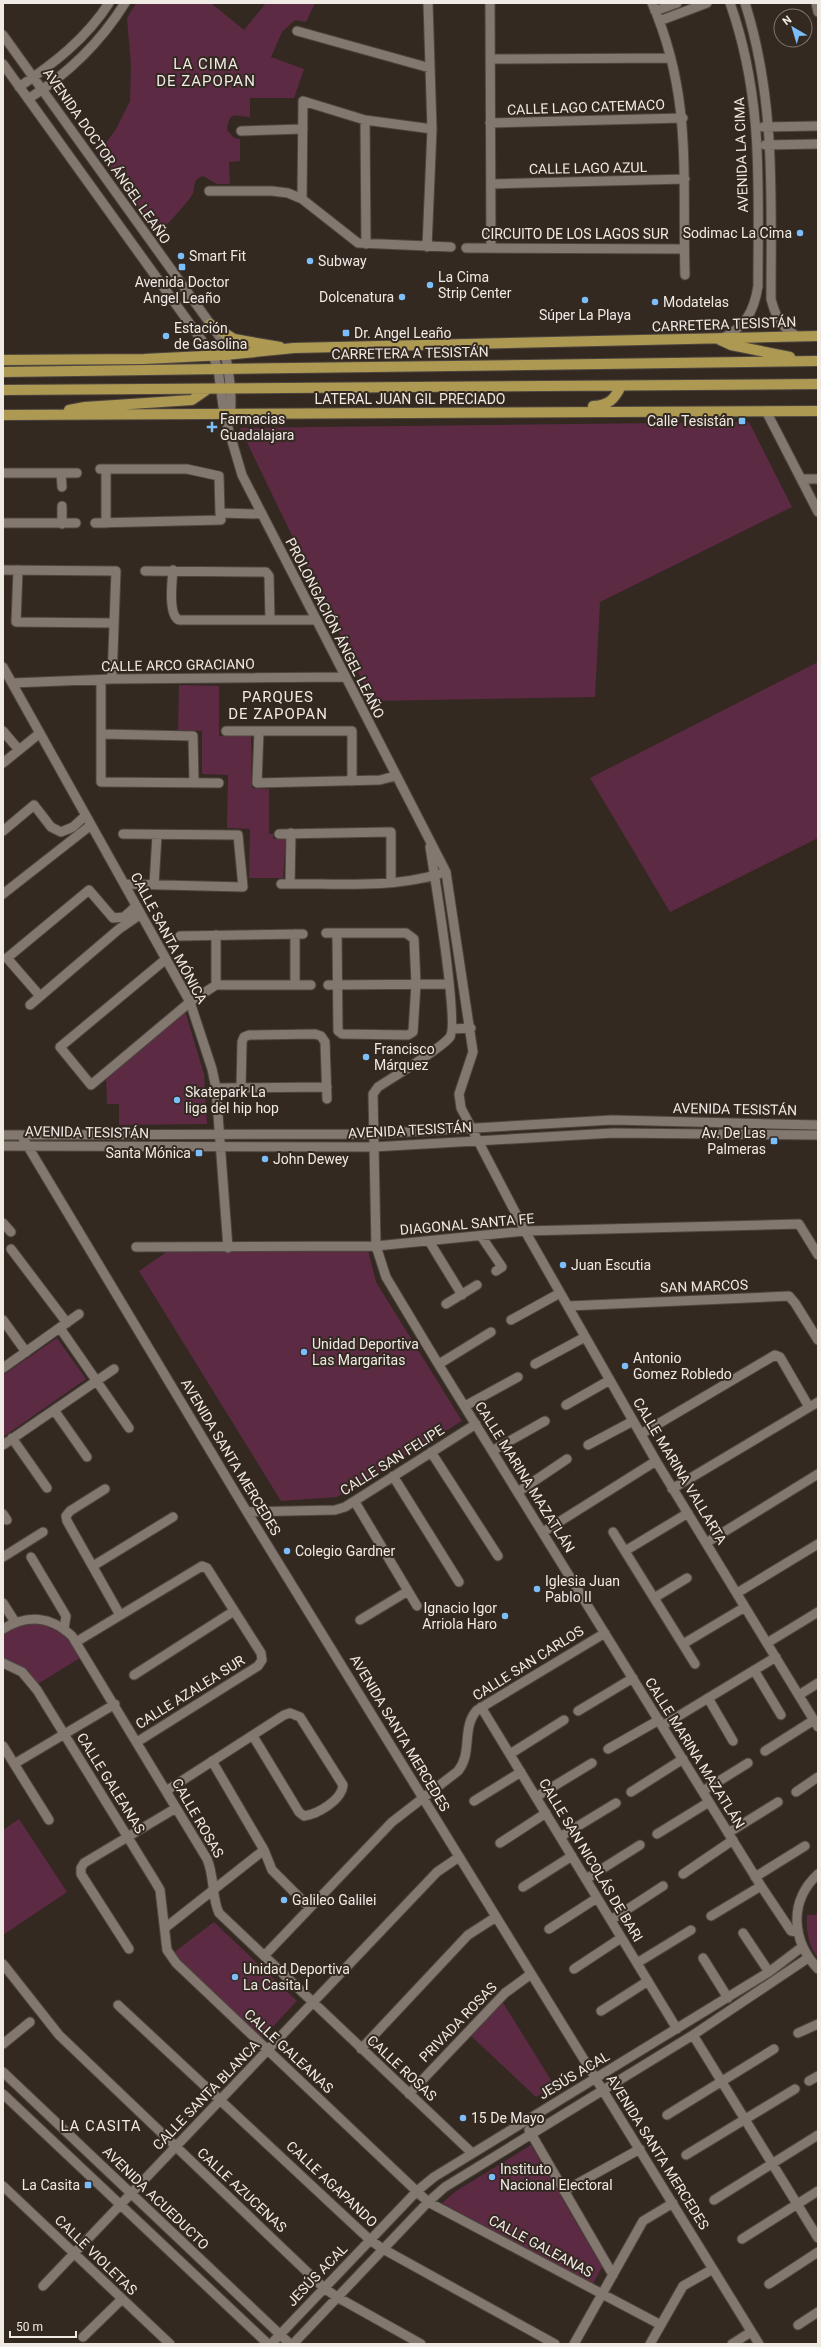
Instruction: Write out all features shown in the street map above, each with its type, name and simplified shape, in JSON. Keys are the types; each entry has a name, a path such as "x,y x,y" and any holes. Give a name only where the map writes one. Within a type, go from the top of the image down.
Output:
{"main road":[{"path":"210,324 234,339 290,348"},
{"name":"CARRETERA TESISTÁN","path":"290,348 719,340 818,336"},
{"path":"719,340 730,346 807,361"},
{"path":"3,360 144,359 213,356 290,348"},
{"name":"CARRETERA A TESISTÁN","path":"3,372 818,361"},
{"path":"3,390 818,384"},
{"path":"468,413 485,408 605,405 615,399 621,386"},
{"path":"49,414 85,407 192,400 208,389"},
{"name":"LATERAL JUAN GIL PRECIADO","path":"3,415 818,411"}],"street":[{"path":"19,87 59,59 76,43 109,3"},
{"path":"28,99 69,70 83,57 110,26 125,3"},
{"path":"490,3 491,248"},
{"path":"677,3 653,7 659,21 678,84 682,118 685,179 685,275"},
{"path":"659,21 706,3"},
{"name":"AVENIDA LA CIMA","path":"719,340 739,329 748,318 757,295 758,271 758,145 755,103 745,49 730,3"},
{"name":"AVENIDA LA CIMA","path":"745,3 761,65 769,126 771,299 774,309 786,330 796,336"},
{"path":"816,3 818,12"},
{"path":"426,4 432,129 427,247"},
{"path":"297,31 430,68"},
{"name":"AVENIDA DOCTOR ÁNGEL LEAÑO","path":"3,35 210,324 223,344 225,355"},
{"path":"490,59 671,58"},
{"name":"AVENIDA DOCTOR ÁNGEL LEAÑO","path":"3,64 213,356"},
{"path":"302,199 303,101 365,120 432,129"},
{"name":"CALLE LAGO CATEMACO","path":"490,123 682,118"},
{"path":"365,120 366,244"},
{"path":"756,126 818,126"},
{"path":"240,131 303,129"},
{"path":"758,145 818,144"},
{"name":"CALLE LAGO AZUL","path":"490,184 685,179"},
{"path":"209,191 272,191 302,199 358,243 451,247"},
{"path":"141,254 153,246"},
{"name":"CIRCUITO DE LOS LAGOS SUR","path":"466,248 684,249"},
{"path":"758,271 771,270"},
{"name":"PROLONGACIÓN ÁNGEL LEAÑO","path":"225,355 223,369 226,389 227,425 242,475 395,776 446,872 471,1028 473,1052 459,1094 461,1108 479,1141"},
{"name":"PROLONGACIÓN ÁNGEL LEAÑO","path":"213,356 223,369"},
{"path":"766,411 818,512"},
{"path":"95,523 106,523 221,520 219,476 187,469 103,469 106,523"},
{"path":"3,473 77,473"},
{"path":"61,473 62,486"},
{"path":"801,479 818,479"},
{"path":"62,506 62,524"},
{"path":"220,513 261,514"},
{"path":"3,523 76,523"},
{"path":"3,570 116,571 112,679"},
{"path":"18,570 16,622 113,623"},
{"path":"172,570 172,612 175,618 182,620 316,620"},
{"path":"145,571 172,570 266,572 269,576 270,620"},
{"name":"CALLE SANTA MÓNICA","path":"3,667 190,1002 212,1069 216,1088 228,1248"},
{"name":"CALLE ARCO GRACIANO","path":"12,683 112,679 345,677"},
{"path":"101,680 101,782 219,783"},
{"path":"226,730 352,731 352,781"},
{"path":"3,731 19,750"},
{"path":"259,731 257,783 380,780 395,776"},
{"path":"3,763 40,733"},
{"path":"101,734 193,736 194,783"},
{"path":"3,830 34,805 51,827 61,832 73,827 85,816"},
{"path":"3,894 90,825"},
{"path":"279,834 391,832 391,882"},
{"path":"123,834 238,835 243,886 124,884"},
{"path":"291,834 286,884 391,882 417,880 446,872"},
{"path":"154,885 157,835"},
{"name":"PROLONGACIÓN ÁNGEL LEAÑO","path":"429,840 435,876 452,1029"},
{"path":"40,996 7,958 89,890 113,918 124,917 139,910"},
{"path":"30,1005 139,910"},
{"path":"326,933 411,934 414,939 416,984 415,1026 413,1032 408,1034 342,1034 337,1027 332,985 337,934"},
{"path":"180,936 299,934 295,985"},
{"path":"216,935 216,985"},
{"path":"166,958 60,1047 91,1085 190,1002 216,985 311,985"},
{"path":"332,985 448,984"},
{"path":"372,1134 372,1101 378,1087 439,1046 450,1036 452,1029 471,1028"},
{"path":"241,1087 242,1042 244,1037 249,1035 315,1034 321,1036 325,1042 327,1099"},
{"path":"216,1088 327,1087"},
{"name":"AVENIDA TESISTÁN","path":"3,1135 372,1134 612,1120 818,1125"},
{"name":"AVENIDA TESISTÁN","path":"3,1146 373,1148 613,1133 818,1135"},
{"name":"AVENIDA SANTA MERCEDES","path":"21,1134 422,1798 759,2344"},
{"name":"CALLE MARINA MAZATLÁN","path":"372,1134 376,1246 386,1277 755,1877 790,1931 798,1932"},
{"name":"CALLE MARINA VALLARTA","path":"479,1141 525,1231 656,1461 816,1723"},
{"path":"3,1222 11,1232"},
{"name":"DIAGONAL SANTA FE","path":"136,1247 228,1248 376,1246 525,1231 799,1224 818,1255"},
{"path":"481,1236 502,1267 496,1271"},
{"path":"430,1241 462,1295"},
{"path":"11,1249 64,1325 96,1381 129,1428"},
{"path":"446,1304 477,1286"},
{"path":"511,1320 560,1293"},
{"name":"SAN MARCOS","path":"568,1306 789,1296 796,1303 818,1340"},
{"path":"3,1368 79,1314"},
{"path":"3,1320 26,1352"},
{"path":"439,1364 491,1332"},
{"path":"535,1364 585,1337"},
{"path":"641,1434 775,1355 780,1357 809,1407"},
{"path":"3,1444 114,1369"},
{"path":"465,1406 518,1377"},
{"path":"566,1405 610,1380"},
{"path":"672,1488 818,1402"},
{"path":"54,1410 87,1457"},
{"path":"492,1451 545,1421"},
{"path":"588,1445 633,1421"},
{"name":"CALLE SAN FELIPE","path":"248,1512 335,1510 355,1502 393,1476 476,1424"},
{"path":"12,1438 48,1488"},
{"path":"431,1452 498,1556"},
{"path":"518,1492 567,1459"},
{"path":"543,1532 656,1461"},
{"path":"706,1543 818,1474"},
{"path":"393,1476 459,1582"},
{"path":"105,1489 70,1511 66,1516 120,1615"},
{"path":"355,1502 417,1606"},
{"path":"625,1551 688,1513"},
{"path":"93,1566 173,1517"},
{"path":"3,1557 43,1532"},
{"path":"613,1532 695,1664"},
{"path":"736,1593 818,1544"},
{"path":"31,1557 66,1616 64,1629"},
{"path":"76,1642 195,1568 202,1566 207,1568 234,1611 134,1675"},
{"path":"654,1598 686,1578"},
{"path":"360,1620 408,1591"},
{"path":"3,1603 15,1622 3,1629"},
{"path":"683,1644 745,1607"},
{"name":"CALLE AZALEA SUR","path":"137,1742 258,1666 262,1660 261,1653 234,1611"},
{"path":"767,1643 818,1612"},
{"name":"CALLE ROSAS","path":"15,1622 24,1619 44,1619 64,1629 76,1642 115,1704 207,1859 211,1868 214,1900 219,1913 472,2154"},
{"name":"CALLE SAN CARLOS","path":"264,1956 392,1822 462,1766 469,1721 481,1707 605,1632"},
{"path":"608,1749 708,1698 776,1657"},
{"name":"CALLE GALEANAS","path":"7,1664 22,1672 34,1686 160,1890 167,1950 170,1958 428,2202 661,2326"},
{"path":"754,1670 781,1715"},
{"path":"578,1712 633,1678"},
{"path":"799,1695 818,1683"},
{"path":"708,1698 733,1741"},
{"path":"14,1764 115,1704"},
{"name":"CALLE SAN NICOLÁS DE BARI","path":"481,1707 677,2029"},
{"path":"166,1791 212,1761 290,1713 300,1717 343,1785 343,1792 338,1798 310,1815 304,1816 299,1812 253,1736"},
{"path":"510,1754 564,1720"},
{"path":"766,1751 816,1723"},
{"path":"3,1746 49,1820"},
{"path":"631,1792 683,1759"},
{"path":"212,1761 264,1850 272,1870 310,1908"},
{"path":"536,1797 592,1763"},
{"path":"703,1791 748,1763"},
{"path":"474,1802 521,1772"},
{"path":"796,1792 818,1777"},
{"path":"657,1834 709,1802"},
{"path":"683,1874 778,1802"},
{"path":"560,1837 616,1803"},
{"path":"129,1949 81,1874 80,1868 84,1863 176,1808"},
{"path":"500,1843 546,1813"},
{"path":"586,1879 640,1845"},
{"path":"755,1877 805,1846"},
{"path":"165,1928 264,1850"},
{"path":"523,1887 572,1856"},
{"name":"CALLE SANTA BLANCA","path":"43,2286 437,1872 459,1857"},
{"path":"818,1874 804,1891 797,1911 798,1932 802,1947 808,1958 818,1969"},
{"path":"611,1920 663,1886"},
{"path":"711,1916 761,1886"},
{"path":"550,1929 597,1898"},
{"path":"361,2049 468,1935 496,1917"},
{"path":"637,1963 691,1930"},
{"path":"743,1933 769,1972"},
{"path":"574,1969 621,1938"},
{"name":"JESÚS ACAL","path":"269,2344 417,2191 434,2177 728,1998 769,1972 802,1947"},
{"path":"703,1958 728,1998"},
{"name":"JESÚS ACAL","path":"291,2344 428,2202 445,2187 693,2035 808,1958"},
{"name":"CALLE AZUCENAS","path":"3,1964 60,2035 324,2288 337,2297 421,2344"},
{"name":"PRIVADA ROSAS","path":"409,2094 505,1993 531,1974"},
{"path":"601,2011 648,1981"},
{"name":"CALLE AGAPANDO","path":"118,2005 370,2240 383,2249 556,2344"},
{"path":"3,2044 30,2022"},
{"path":"798,2033 818,2024"},
{"path":"693,2035 818,2238"},
{"path":"667,2115 774,2049"},
{"name":"AVENIDA ACUEDUCTO","path":"3,2072 279,2335 291,2344"},
{"path":"810,2081 818,2076"},
{"path":"686,2155 795,2089"},
{"name":"AVENIDA ACUEDUCTO","path":"3,2094 269,2344"},
{"path":"524,2122 613,2275"},
{"path":"714,2200 818,2136"},
{"path":"564,2192 640,2149"},
{"name":"CALLE VIOLETAS","path":"3,2186 170,2344"},
{"path":"742,2239 818,2191"},
{"path":"574,2344 643,2221 673,2203"},
{"path":"769,2284 818,2252"},
{"path":"650,2344 682,2286 713,2269"},
{"path":"83,2337 122,2299"},
{"path":"798,2325 818,2312"},
{"path":"732,2344 751,2332"}],"shaded area":[{"name":"LA CIMA DE ZAPOPAN","path":"136,3 211,3 244,30 266,3 315,3 306,22 295,20 282,32 271,57 304,69 294,98 250,98 250,117 237,115 229,119 227,130 234,138 240,139 240,161 229,162 230,184 217,184 203,176 200,177 195,183 191,197 158,235 98,154 116,129 130,101 131,66 127,18"},
{"path":"749,422 792,507 600,602 595,697 372,701 240,428"},
{"path":"818,662 818,838 670,912 590,778"},
{"path":"179,685 219,686 219,736 251,736 252,788 269,789 269,834 274,834 273,839 286,839 283,878 249,878 250,829 227,828 228,775 202,774 202,731 178,730"},
{"path":"185,1011 204,1074 207,1124 119,1125 119,1104 107,1104 106,1077"},
{"name":"Unidad Deportiva Las Margaritas","path":"368,1250 376,1282 462,1421 337,1497 281,1501 139,1271 168,1251"},
{"path":"57,1338 86,1379 3,1437 3,1375"},
{"path":"32,1622 49,1626 61,1633 71,1643 80,1658 36,1685 3,1660 3,1633 17,1625"},
{"path":"19,1819 67,1892 3,1935 3,1830"},
{"path":"818,1909 818,1958 812,1948 807,1932 807,1915 816,1915"},
{"name":"Unidad Deportiva La Casita I","path":"214,1922 297,2001 262,2038 172,1954"},
{"path":"502,2001 554,2085 536,2097 470,2035"},
{"path":"531,2145 602,2267 593,2284 442,2203 456,2191"}],"place":[{"name":"Sodimac La Cima","path":"800,233"},
{"name":"Smart Fit","path":"181,256"},
{"name":"Subway","path":"310,261"},
{"name":"Avenida Doctor Angel Leaño","path":"182,267"},
{"name":"La Cima Strip Center","path":"430,285"},
{"name":"Dolcenatura","path":"402,297"},
{"name":"Súper La Playa","path":"585,300"},
{"name":"Modatelas","path":"655,302"},
{"name":"Dr. Angel Leaño","path":"346,333"},
{"name":"Estación de Gasolina","path":"166,336"},
{"name":"Calle Tesistán","path":"742,421"},
{"name":"Farmacias Guadalajara","path":"212,427"},
{"name":"Francisco Márquez","path":"366,1057"},
{"name":"Skatepark La liga del hip hop","path":"177,1100"},
{"name":"Av. De Las Palmeras","path":"774,1141"},
{"name":"Santa Mónica","path":"199,1153"},
{"name":"John Dewey","path":"265,1159"},
{"name":"Juan Escutia","path":"563,1265"},
{"name":"Unidad Deportiva Las Margaritas","path":"304,1352"},
{"name":"Antonio Gomez Robledo","path":"625,1366"},
{"name":"Colegio Gardner","path":"287,1551"},
{"name":"Iglesia Juan Pablo II","path":"537,1589"},
{"name":"Ignacio Igor Arriola Haro","path":"505,1616"},
{"name":"Galileo Galilei","path":"284,1900"},
{"name":"Unidad Deportiva La Casita I","path":"235,1977"},
{"name":"15 De Mayo","path":"463,2118"},
{"name":"Instituto Nacional Electoral","path":"492,2177"},
{"name":"La Casita","path":"88,2185"}],"district":[{"name":"LA CIMA DE ZAPOPAN","path":"206,72"},
{"name":"PARQUES DE ZAPOPAN","path":"278,706"},
{"name":"LA CASITA","path":"101,2126"}]}
